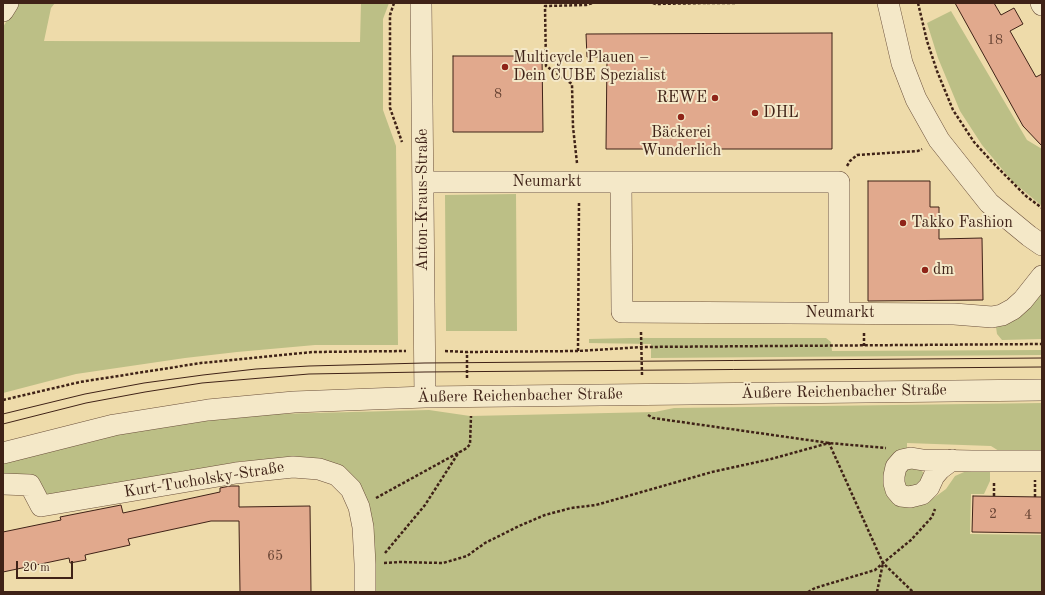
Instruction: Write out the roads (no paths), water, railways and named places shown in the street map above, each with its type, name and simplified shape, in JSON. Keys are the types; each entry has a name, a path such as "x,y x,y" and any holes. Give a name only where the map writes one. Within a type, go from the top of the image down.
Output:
{"street":[{"path":"3,10 8,3"},
{"name":"Anton-Kraus-Straße","path":"421,3 425,397"},
{"path":"888,3 902,63 916,98 939,140 989,203 1042,245"},
{"name":"Neumarkt","path":"423,182 839,182 839,313"},
{"name":"Neumarkt","path":"621,182 622,312 954,314 992,317 1002,315 1013,309 1023,300 1042,276"},
{"name":"Äußere Reichenbacher Straße","path":"3,453 114,424 208,410 294,402 425,397 1042,390"},
{"path":"952,460 1042,461"},
{"name":"Kurt-Tucholsky-Straße","path":"3,484 30,485 41,506 236,473 293,467 319,469 337,475 351,489 359,507 371,564 365,592"}],"tram line":[{"path":"3,414 85,394 144,383 256,369 309,366 424,363 1042,358"},
{"path":"3,424 86,403 145,392 202,383 309,374 1042,367"}],"place":[{"name":"Multicycle Plauen – Dein CUBE Spezialist","path":"505,67"},
{"name":"REWE","path":"715,98"},
{"name":"DHL","path":"755,113"},
{"name":"Bäckerei Wunderlich","path":"681,117"},
{"name":"Takko Fashion","path":"903,223"},
{"name":"dm","path":"925,270"}]}
